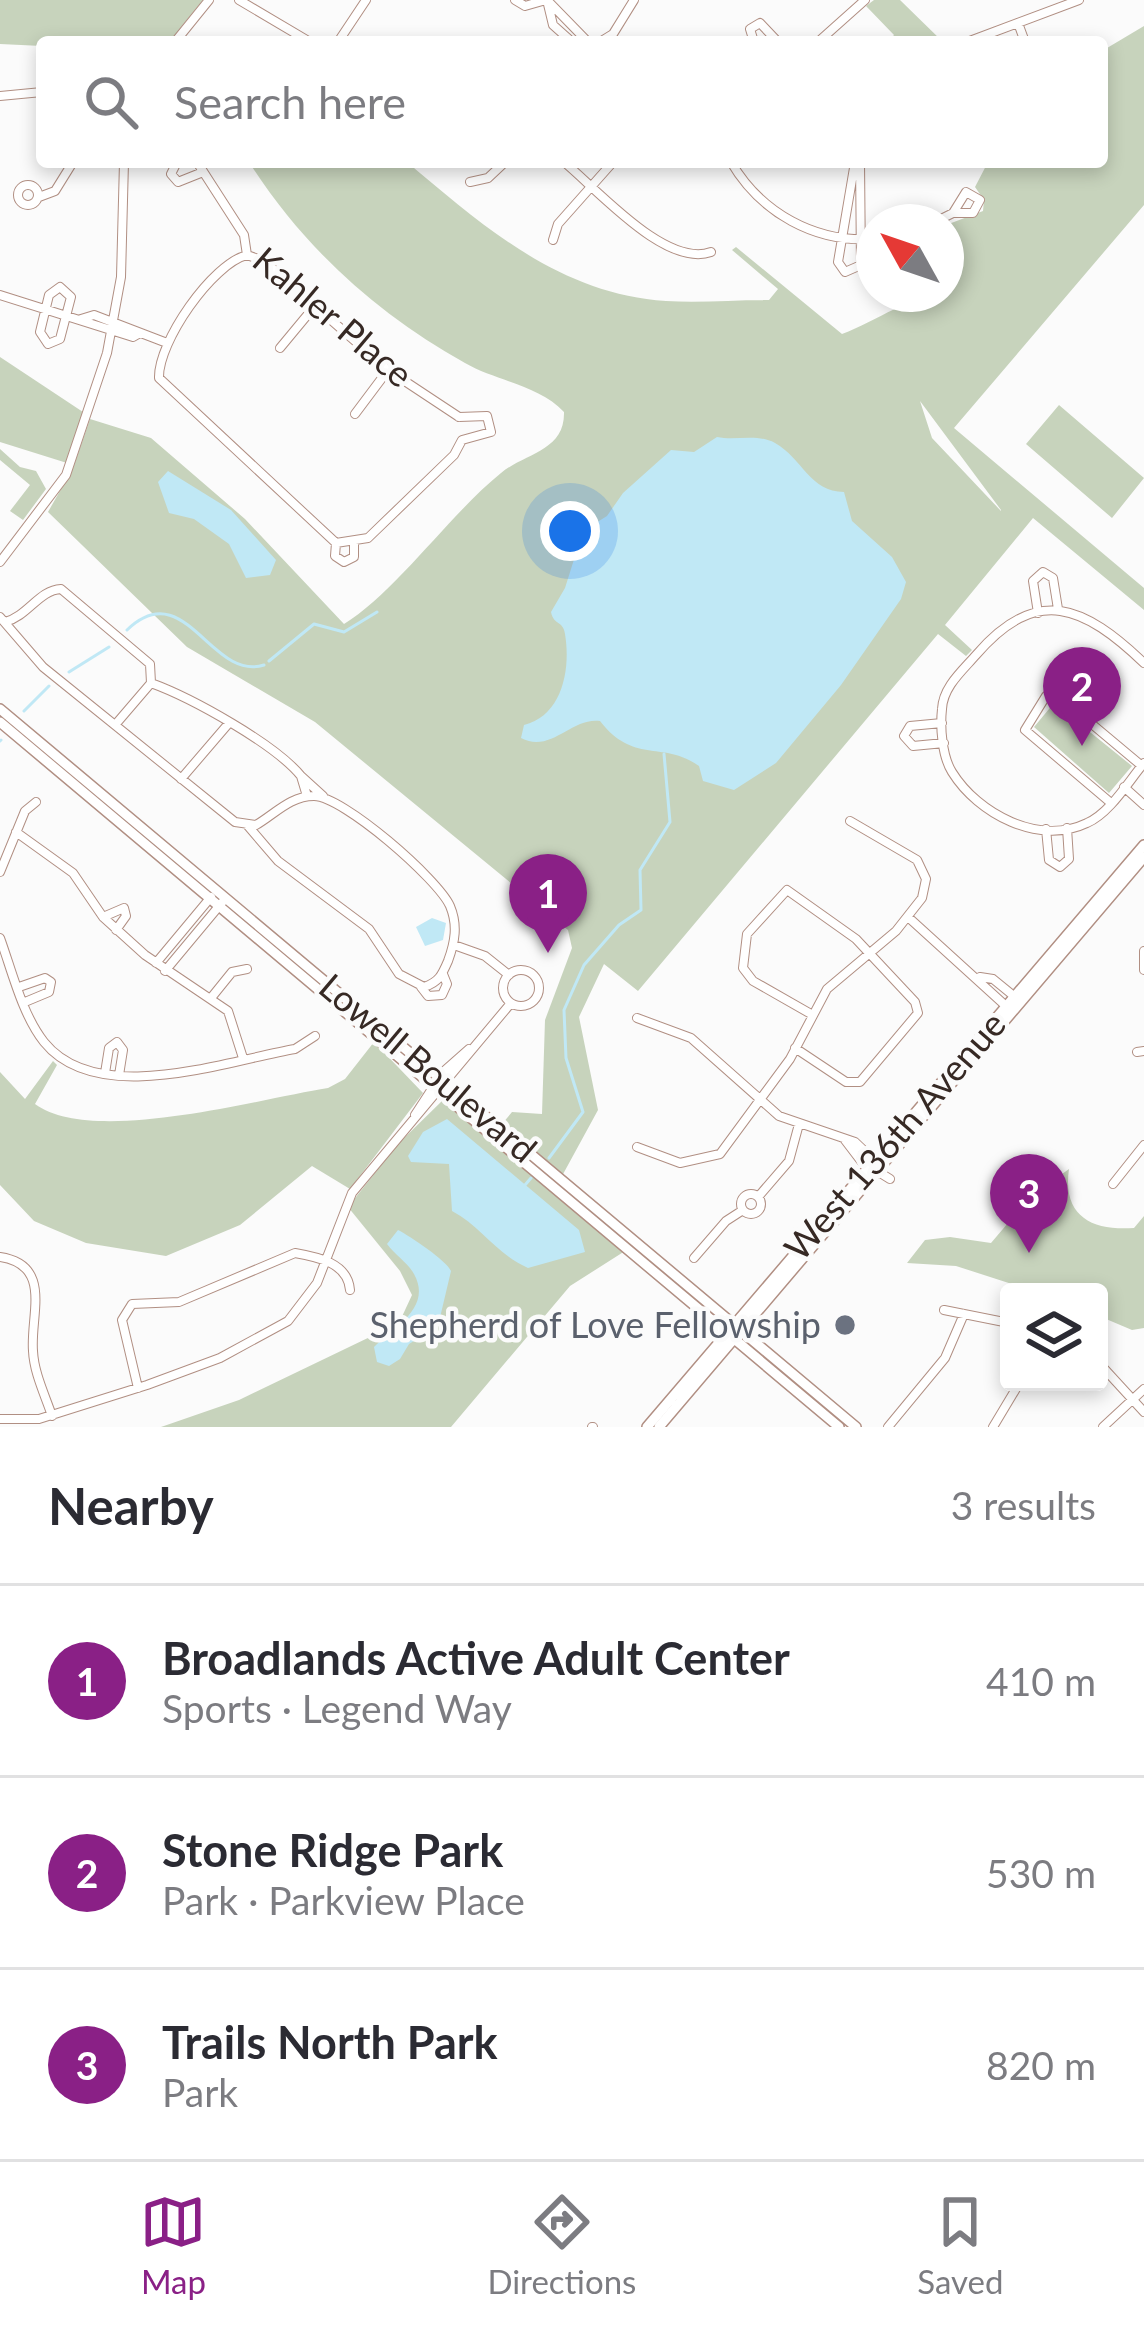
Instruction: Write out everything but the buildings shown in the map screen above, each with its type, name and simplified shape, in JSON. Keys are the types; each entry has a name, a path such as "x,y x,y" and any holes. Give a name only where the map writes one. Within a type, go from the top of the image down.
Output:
{"main road":[{"name":"Lowell Boulevard","path":"0,710 218,899"},
{"name":"Lowell Boulevard","path":"0,722 734,1332 856,1427"},
{"name":"West 136th Avenue","path":"1014,1004 1144,844"},
{"name":"West 136th Avenue","path":"659,1427 874,1165 1144,857"},
{"name":"Lowell Boulevard","path":"734,1332 838,1427"},
{"name":"West 136th Avenue","path":"647,1427 734,1332"}],"street":[{"path":"180,36 208,0"},
{"path":"239,0 300,36"},
{"path":"342,36 366,0"},
{"path":"515,0 525,6 547,0"},
{"path":"547,0 553,25 565,36"},
{"path":"547,0 586,36"},
{"path":"607,36 634,0"},
{"path":"984,36 1079,0"},
{"path":"824,36 862,1"},
{"path":"752,36 750,29 760,23 771,36"},
{"path":"1018,23 1023,36"},
{"path":"0,97 36,93"},
{"path":"39,197 63,183 70,168"},
{"path":"0,562 65,475 114,327 124,168"},
{"path":"174,168 171,174 178,182 203,172"},
{"name":"Kahler Place","path":"201,168 244,235 247,255 261,259 388,370 460,417 482,414 492,422 488,435 462,440"},
{"path":"470,182 488,178 499,168"},
{"path":"571,168 650,240 678,255 711,252"},
{"path":"553,240 559,224 608,168"},
{"path":"736,168 778,214 856,240"},
{"path":"856,168 838,262 845,272 856,267"},
{"path":"859,168 861,204"},
{"path":"848,194 861,195"},
{"path":"247,255 221,272 167,343 158,370 164,388 266,473 336,543 354,544 371,535 454,455 462,440 460,417"},
{"path":"64,288 71,297 67,315 60,339 48,344 40,332 46,310 52,290 64,288"},
{"path":"0,295 167,343"},
{"path":"280,348 314,308"},
{"path":"355,414 388,370"},
{"path":"336,543 335,556 344,562 354,557 354,544"},
{"path":"1038,613 1034,580 1043,572 1053,578 1058,609"},
{"path":"152,683 285,757 324,797 348,808 438,889 452,913 454,945 442,974 421,987 399,974 362,922 316,892 248,826 226,817 43,667 3,619 26,614 46,592 61,589 154,669 161,670 170,689"},
{"path":"1111,802 1024,730 1046,696 1056,694 1143,765 1124,788 1111,802 1094,820 1046,829 1008,822 948,766 942,723 951,684 999,627 1058,609 1090,617 1144,663"},
{"path":"116,725 152,683 154,669"},
{"path":"181,779 229,723"},
{"path":"942,723 910,726 904,736 913,746 944,743"},
{"path":"301,776 307,796"},
{"path":"1131,778 1144,789"},
{"path":"1124,788 1144,805"},
{"path":"248,826 307,796 324,797"},
{"path":"0,872 16,832 36,802"},
{"path":"264,820 270,850"},
{"path":"637,1147 680,1163 707,1160 729,1146 795,1048 827,989 908,917 925,888 920,864 850,821"},
{"path":"1046,829 1049,860 1060,867 1069,859 1066,828"},
{"path":"16,832 73,872 116,930 234,1019 243,1058"},
{"path":"795,1048 846,1082 860,1082 915,1020 914,1002 868,954 796,892 778,896 743,940 742,968 753,981 811,1014"},
{"path":"156,963 218,899"},
{"path":"165,970 218,899"},
{"path":"103,917 124,908 126,916 116,930"},
{"path":"908,917 980,977 985,989 1014,1004"},
{"path":"0,938 25,1002 53,1052 73,1065 155,1077 295,1049 315,1036"},
{"path":"454,945 485,956 509,975 529,973 538,986 528,1005 511,1003"},
{"path":"1144,951 1144,970"},
{"path":"211,998 222,981 247,969"},
{"path":"509,975 503,990 511,1003"},
{"path":"19,987 45,978 52,985 25,1002"},
{"path":"0,1419 52,1415 138,1388 220,1358 278,1329 305,1303 352,1193 511,1003"},
{"path":"637,1018 691,1039 758,1100 799,1124 855,1142 890,1179"},
{"path":"105,1073 109,1048 117,1042 123,1050 119,1075"},
{"path":"694,1258 726,1220 743,1210 746,1196 758,1197 789,1161 799,1124"},
{"path":"1113,1184 1144,1145"},
{"path":"138,1388 124,1342 127,1302 179,1302 288,1251 344,1271 350,1290"},
{"path":"0,1257 23,1266 35,1283 33,1357 52,1415"},
{"path":"944,1310 971,1311 1000,1320"},
{"path":"888,1427 945,1358 964,1314"},
{"path":"1108,1373 1144,1412"},
{"path":"1103,1427 1144,1389"},
{"path":"993,1427 1015,1391"}],"green space":[{"path":"0,0 203,0 174,36 36,36 36,46 0,44"},
{"path":"874,0 900,0 937,36 893,36 866,6"},
{"path":"1144,26 1144,205 954,428 1144,588 1144,610 1033,518 945,625 972,650 966,656 938,634 638,991 604,964 579,1017 598,1110 562,1176 502,1124 512,1112 542,1114 545,1020 572,948 568,930 315,722 187,647 48,512 73,468 90,419 151,438 245,519 344,624 383,593 501,473 542,450 558,435 564,412 554,403 465,363 372,300 318,250 253,168 414,168 526,253 558,271 628,296 679,302 769,300 778,289 732,250 736,247 842,334 888,312 964,312 964,218 983,211 984,200 975,187 985,168 1108,168 1108,47","holes":["920,401 1001,511 932,438"]},
{"path":"0,357 83,412 67,463 0,442"},
{"path":"1059,405 1144,478 1112,518 1026,444"},
{"path":"0,449 20,467 36,471 46,489 23,520 10,511 30,485 0,460"},
{"path":"1054,703 1132,766 1109,793 1034,727"},
{"path":"374,1042 423,1093 350,1189 312,1166 240,1225 166,1256 86,1243 34,1221 0,1185 0,1072 25,1099 53,1061 57,1065 35,1104 61,1116 134,1120 328,1088 345,1079"},
{"path":"443,1100 625,1251 570,1286 451,1427 161,1427 239,1400 399,1323 412,1295 400,1271 348,1207 398,1144"},
{"path":"1069,1169 1070,1198 1083,1217 1105,1227 1134,1228 1144,1216 1144,1328 1132,1330 1108,1320 1108,1283 1009,1283 956,1266 907,1263 925,1240 950,1237 991,1243 1030,1197"}],"water":[{"path":"717,437 775,443 814,480 844,492 852,521 892,557 906,582 901,599 841,685 776,763 734,790 703,781 699,766 686,758 625,743 600,721 580,724 542,742 521,738 524,725 547,712 561,690 565,634 551,612 565,588 583,531 607,516 623,493 671,450 694,452"},
{"path":"168,471 231,510 276,560 270,575 246,578 229,544 194,519 169,513 158,482"},
{"path":"432,918 446,923 443,940 425,946 416,927"},
{"path":"447,1119 579,1230 585,1252 528,1268 452,1211 449,1164 411,1162 408,1156 423,1132"},
{"path":"398,1230 451,1271 438,1326 409,1344 389,1366 377,1362 374,1347 408,1316 418,1297 414,1274 387,1244"}],"waterway":[{"path":"269,661 314,624 344,632 377,612"},
{"path":"127,630 147,616 165,614 182,621 228,659 245,666 264,665"},
{"path":"69,672 109,647"},
{"path":"24,711 49,686"},
{"path":"549,1158 583,1112 566,1058 564,1010 584,965 619,925 641,910 640,870 670,822 664,754"},
{"path":"525,1185 531,1178"}],"place":[{"name":"Stone Ridge Park","path":"1082,746"},
{"name":"Broadlands Active Adult Center","path":"548,953"},
{"name":"Trails North Park","path":"1029,1253"},
{"name":"Shepherd of Love Fellowship","path":"845,1325"}]}
